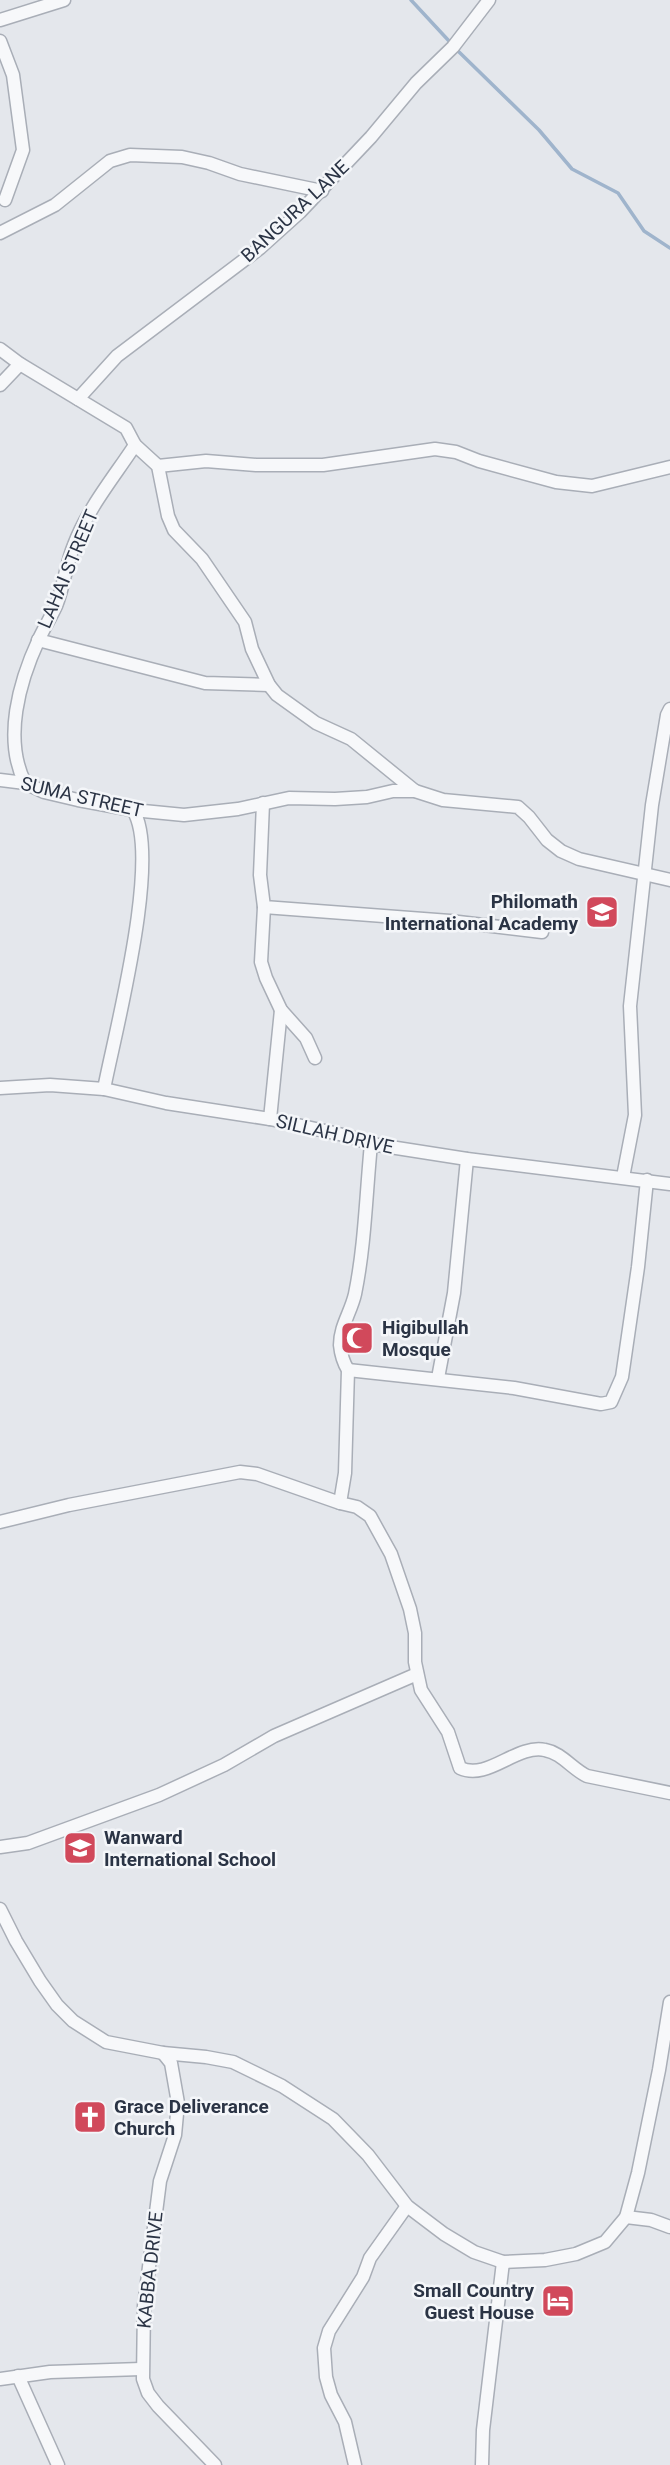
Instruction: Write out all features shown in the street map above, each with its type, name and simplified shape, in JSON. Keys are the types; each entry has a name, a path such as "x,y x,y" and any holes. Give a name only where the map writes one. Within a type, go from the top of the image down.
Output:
{"street":[{"path":"0,20 64,0"},
{"name":"BANGURA LANE","path":"78,399 117,356 261,248 322,191 372,137 416,82 453,47 489,0"},
{"path":"0,41 13,75 23,150 5,200"},
{"path":"0,233 55,205 110,161 130,155 182,157 240,174 322,191"},
{"path":"0,349 126,428 135,445 158,466 168,516 174,530 202,559 245,622 252,649 269,685 277,695 316,723 351,739 415,791 443,800 518,807 547,841 579,859 670,880"},
{"path":"0,385 20,364"},
{"name":"LAHAI STREET","path":"25,783 17,767 16,721 23,678 38,640 56,606 74,545 91,509 135,445"},
{"path":"158,466 206,461 257,465 323,465 435,449 456,452 556,482 592,486 670,467"},
{"path":"38,640 205,683 269,685"},
{"path":"622,1177 635,1115 630,1006 652,805 670,709"},
{"name":"SUMA STREET","path":"0,780 25,783 44,792 133,810 184,815 238,809 289,798 335,799 367,797 393,791 415,791"},
{"path":"263,803 260,875 264,907 261,962 281,1010 306,1038 315,1058"},
{"path":"104,1089 124,1001 141,884 142,836 140,821 133,810"},
{"path":"264,907 450,921 542,932"},
{"path":"270,1119 281,1010"},
{"name":"SILLAH DRIVE","path":"0,1088 50,1086 104,1089 166,1103 270,1119 348,1136 371,1144 467,1159 670,1184"},
{"path":"340,1503 345,1473 348,1370 342,1361 342,1330 355,1297 364,1238 371,1144"},
{"path":"438,1378 454,1293 467,1159"},
{"path":"348,1370 514,1388 601,1404 611,1402 622,1377 648,1181"},
{"path":"0,1522 69,1505 240,1472 257,1474 357,1507 370,1516 401,1579 415,1633 417,1674 421,1690 448,1732 460,1768 467,1772 525,1751 547,1750 587,1776 670,1793"},
{"path":"0,1847 28,1843 159,1795 223,1765 274,1736 417,1674"},
{"path":"0,1909 40,1981 57,2005 73,2021 106,2042 233,2062 282,2086 333,2119 368,2155 407,2206 474,2252 503,2263 545,2260 576,2254 605,2242 626,2217 638,2173 670,2002"},
{"name":"KABBA DRIVE","path":"163,2053 171,2063 178,2103 175,2135 160,2181 144,2306 141,2369 148,2393 215,2465"},
{"path":"355,2465 345,2422 331,2395 326,2377 324,2348 329,2331 363,2277 370,2258 407,2206"},
{"path":"626,2217 651,2220 670,2227"},
{"path":"482,2465 503,2263"},
{"path":"0,2379 50,2372 141,2369"},
{"path":"18,2376 58,2465"}],"waterway":[{"path":"411,0 449,41"},
{"path":"457,50 539,130 572,169 618,193 644,231 670,248"}],"place":[{"name":"Philomath International Academy","path":"602,912"},
{"name":"Higibullah Mosque","path":"357,1338"},
{"name":"Wanward International School","path":"80,1848"},
{"name":"Grace Deliverance Church","path":"90,2117"},
{"name":"Small Country Guest House","path":"558,2301"}]}
